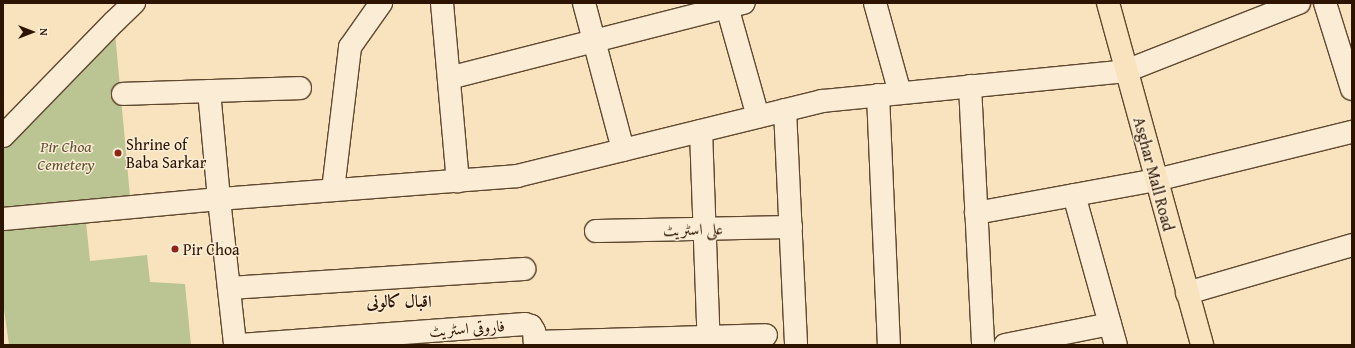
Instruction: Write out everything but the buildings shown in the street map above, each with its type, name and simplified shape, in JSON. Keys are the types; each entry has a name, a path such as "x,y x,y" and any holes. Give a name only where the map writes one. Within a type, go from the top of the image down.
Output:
{"main road":[{"name":"Asghar Mall Road","path":"1108,3 1202,345"}],"street":[{"path":"333,190 350,47 381,3"},
{"path":"442,3 458,181"},
{"path":"584,3 623,150"},
{"path":"875,3 900,93"},
{"path":"3,219 219,199 517,176 822,101 1126,71 1299,3"},
{"path":"1325,3 1352,90"},
{"path":"3,136 131,4"},
{"path":"449,78 594,42 732,4 758,117"},
{"path":"970,86 983,345"},
{"path":"123,94 300,88"},
{"path":"209,91 235,345"},
{"path":"878,95 889,345"},
{"path":"786,110 796,345"},
{"path":"701,131 708,341"},
{"path":"976,213 1156,180 1352,132"},
{"path":"1074,195 1116,345"},
{"name":"علی اسٹریٹ","path":"596,231 791,227"},
{"path":"1187,293 1352,245"},
{"path":"228,288 524,269"},
{"name":"فاروقی اسٹریٹ","path":"240,345 525,324 531,326 534,331 535,343"},
{"path":"1005,345 1057,340 1110,324"},
{"path":"535,343 708,341 766,335"}],"green space":[{"name":"Pir Choa Cemetery","path":"114,22 131,207 85,212 90,261 147,255 150,282 185,284 191,345 9,345 3,302 3,136"}],"place":[{"name":"Shrine of Baba Sarkar","path":"118,153"},
{"name":"Pir Choa","path":"175,249"}],"district":[{"name":"اقبال کالونی","path":"399,301"}]}
